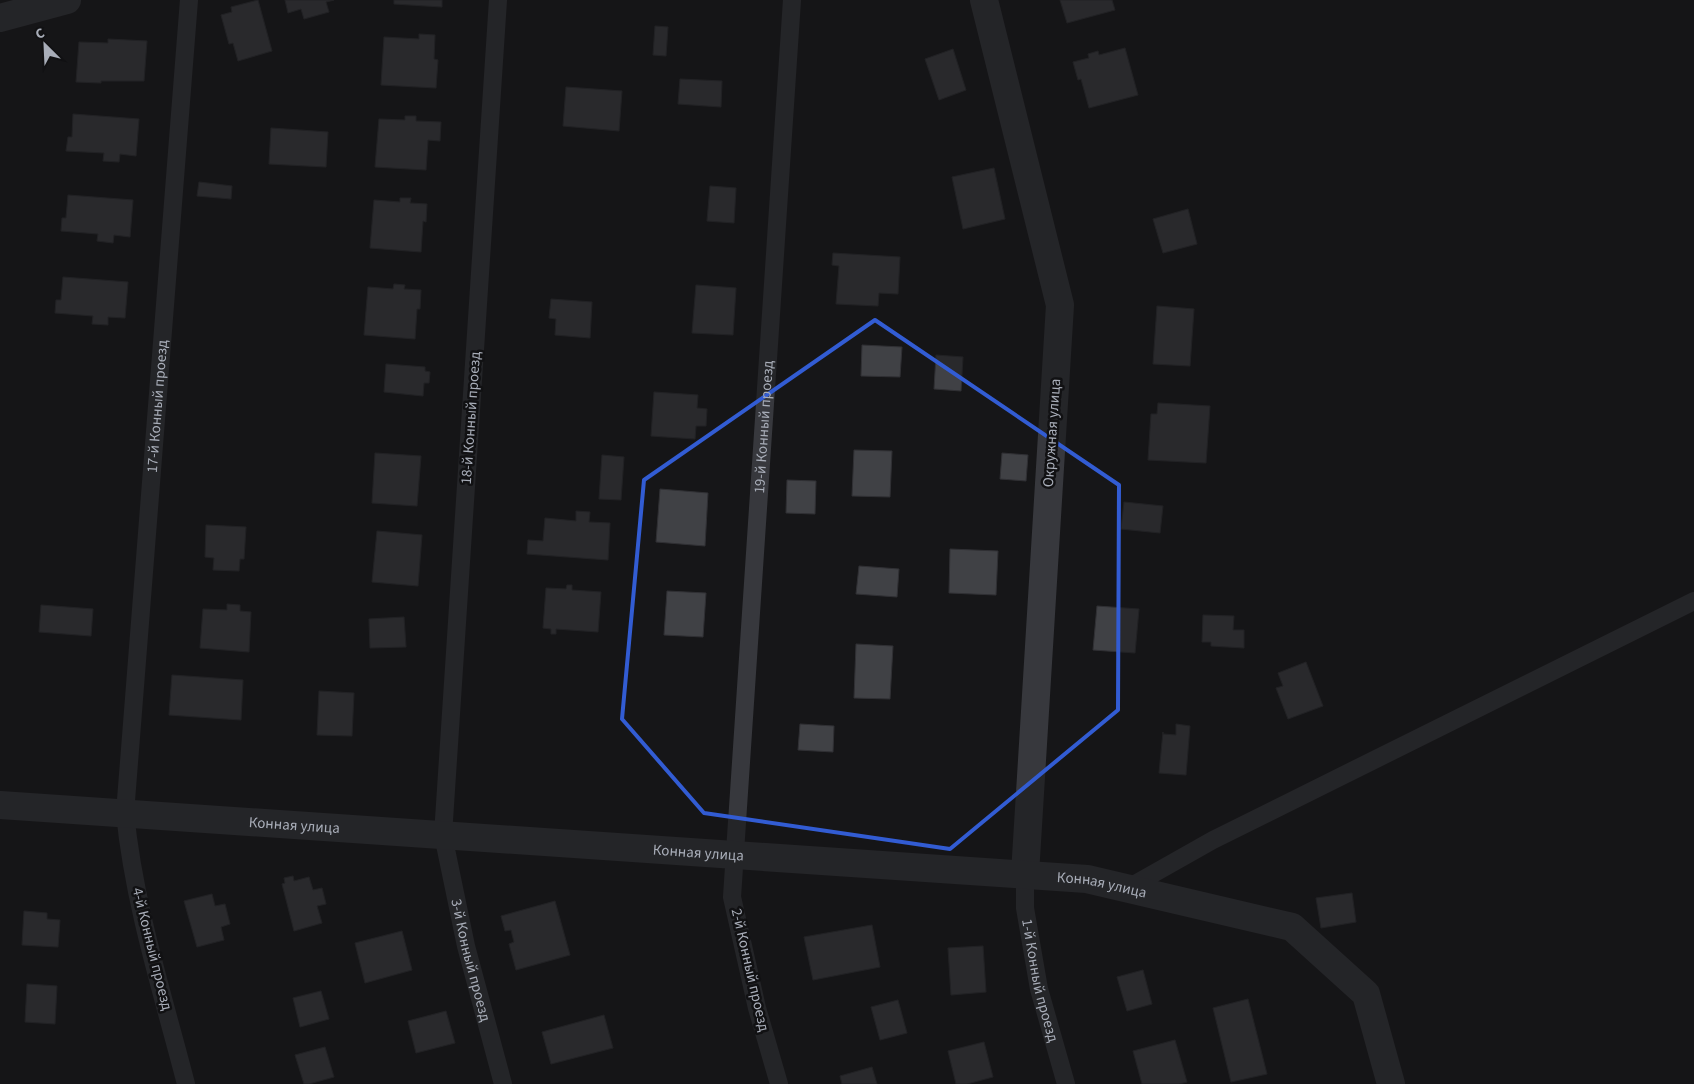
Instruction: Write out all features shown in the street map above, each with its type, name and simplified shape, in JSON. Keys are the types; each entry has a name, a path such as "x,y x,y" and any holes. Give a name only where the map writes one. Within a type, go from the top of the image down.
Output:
{"street":[{"path":"0,18 67,0"},
{"name":"Окружная улица","path":"984,0 1060,305 1025,874"},
{"name":"Конная улица","path":"0,805 1087,878 1292,927 1366,994 1392,1084"}],"lane":[{"name":"17-й Конный проезд","path":"125,813 189,0"},
{"name":"18-й Конный проезд","path":"443,835 498,0"},
{"name":"19-й Конный проезд","path":"736,855 792,0"},
{"path":"1128,888 1213,840 1694,601"},
{"name":"4-й Конный проезд","path":"125,813 128,843 144,922 186,1084"},
{"name":"3-й Конный проезд","path":"443,835 466,946 503,1084"},
{"name":"2-й Конный проезд","path":"736,855 732,897 757,1008 778,1084"},
{"name":"1-й Конный проезд","path":"1025,874 1025,908 1039,989 1066,1084"}],"highlighted area":[{"path":"875,320 1119,485 1118,710 950,849 704,813 622,719 644,480"}],"building":[{"path":"258,0 272,51 238,61 233,43 229,44 221,15 232,12 231,7"},
{"path":"285,0 334,0 326,2 329,12 304,19 301,9 288,13"},
{"path":"394,0 442,0 442,7 394,4"},
{"path":"1060,0 1112,0 1115,10 1067,23"},
{"path":"655,26 668,27 666,56 653,55"},
{"path":"419,34 435,35 434,59 438,60 436,88 381,85 384,37 419,39"},
{"path":"108,39 147,41 144,81 76,82 79,42 108,43"},
{"path":"1125,48 1138,95 1089,108 1081,79 1078,80 1073,62 1089,58 1088,54 1098,51 1099,55"},
{"path":"953,49 966,90 939,100 925,59"},
{"path":"680,79 722,81 721,107 678,104"},
{"path":"566,87 622,91 619,131 563,126"},
{"path":"73,114 139,119 136,156 120,154 119,162 103,161 104,153 66,151 68,137 72,137"},
{"path":"405,116 416,116 416,121 441,122 440,141 428,140 426,170 375,167 379,119 405,120"},
{"path":"271,128 328,132 326,167 269,164"},
{"path":"994,168 1005,219 963,229 952,177"},
{"path":"199,182 232,186 231,199 197,196"},
{"path":"710,186 736,188 734,223 707,221"},
{"path":"68,195 133,200 130,237 114,235 113,243 97,241 98,234 61,231 62,218 66,218"},
{"path":"400,198 411,198 410,203 427,204 426,222 423,221 421,252 370,248 374,200 400,202"},
{"path":"1188,209 1197,244 1163,253 1153,219"},
{"path":"833,253 900,257 898,294 879,293 878,306 836,304 839,266 832,265"},
{"path":"63,277 128,282 125,318 108,317 108,325 92,324 93,316 55,313 56,300 61,300"},
{"path":"394,284 405,285 404,289 421,290 420,309 417,309 415,339 364,335 368,287 393,289"},
{"path":"696,285 736,288 733,335 692,333"},
{"path":"551,299 592,302 590,338 555,335 556,319 549,318"},
{"path":"1157,306 1194,309 1190,366 1153,364"},
{"path":"862,345 902,347 900,377 861,376"},
{"path":"936,355 963,357 961,391 934,389"},
{"path":"386,364 425,367 425,371 430,372 429,383 424,383 423,396 384,392"},
{"path":"654,392 698,395 697,408 707,409 706,426 696,426 695,439 651,436"},
{"path":"1158,403 1210,406 1206,463 1148,460 1151,414 1157,414"},
{"path":"854,450 892,451 890,497 852,496"},
{"path":"375,453 421,456 417,506 372,503"},
{"path":"1002,453 1028,455 1026,481 1000,479"},
{"path":"602,455 624,457 621,500 599,499"},
{"path":"787,480 816,481 815,514 786,513"},
{"path":"660,489 708,493 705,546 656,542"},
{"path":"1124,502 1163,506 1160,533 1121,529"},
{"path":"576,511 590,512 589,522 610,523 608,560 527,554 528,540 543,541 545,518 576,521"},
{"path":"206,525 246,527 244,559 240,559 239,571 213,570 214,558 205,557"},
{"path":"377,531 422,535 418,586 372,582"},
{"path":"950,549 998,551 996,595 949,593"},
{"path":"859,566 899,569 897,597 856,594"},
{"path":"567,585 572,585 572,590 601,592 598,632 556,629 556,634 551,634 551,629 543,628 546,588 566,589"},
{"path":"667,591 706,593 703,637 664,635"},
{"path":"227,604 240,605 240,611 251,612 249,652 200,648 203,609 227,610"},
{"path":"41,605 93,609 91,636 39,632"},
{"path":"1097,606 1139,609 1135,653 1093,650"},
{"path":"1203,615 1234,616 1233,630 1244,630 1244,648 1211,646 1211,642 1202,642"},
{"path":"404,617 406,647 370,648 369,619"},
{"path":"856,644 893,646 890,699 854,698"},
{"path":"1306,662 1323,706 1288,719 1276,688 1283,686 1278,673"},
{"path":"172,675 243,680 241,720 169,715"},
{"path":"319,691 354,693 352,736 317,735"},
{"path":"800,724 834,726 833,752 798,750"},
{"path":"1176,724 1190,726 1186,775 1159,773 1163,732 1163,734 1176,735"},
{"path":"293,876 294,881 309,877 313,890 322,888 326,904 317,906 322,923 294,931 282,884 285,883 284,878"},
{"path":"1352,893 1356,922 1321,928 1316,898"},
{"path":"212,894 215,906 225,904 230,924 221,927 224,940 197,947 184,901"},
{"path":"555,901 570,955 516,970 509,944 514,942 511,930 505,931 501,916"},
{"path":"24,911 47,913 47,919 60,920 58,947 22,945"},
{"path":"872,925 880,967 813,980 804,937"},
{"path":"402,931 412,970 365,983 355,943"},
{"path":"983,946 986,992 951,995 948,948"},
{"path":"1143,970 1152,1004 1127,1011 1117,977"},
{"path":"27,984 57,986 55,1024 25,1022"},
{"path":"321,991 329,1019 300,1027 293,998"},
{"path":"1248,999 1267,1074 1231,1082 1213,1008"},
{"path":"898,1000 907,1033 880,1040 871,1007"},
{"path":"446,1011 455,1043 416,1053 408,1021"},
{"path":"604,1015 613,1048 551,1064 542,1032"},
{"path":"1175,1040 1187,1082 1179,1084 1142,1084 1133,1051"},
{"path":"984,1042 993,1077 967,1084 956,1084 948,1051"},
{"path":"325,1047 334,1077 304,1084 295,1055"},
{"path":"872,1067 877,1084 842,1084 840,1076"}]}
